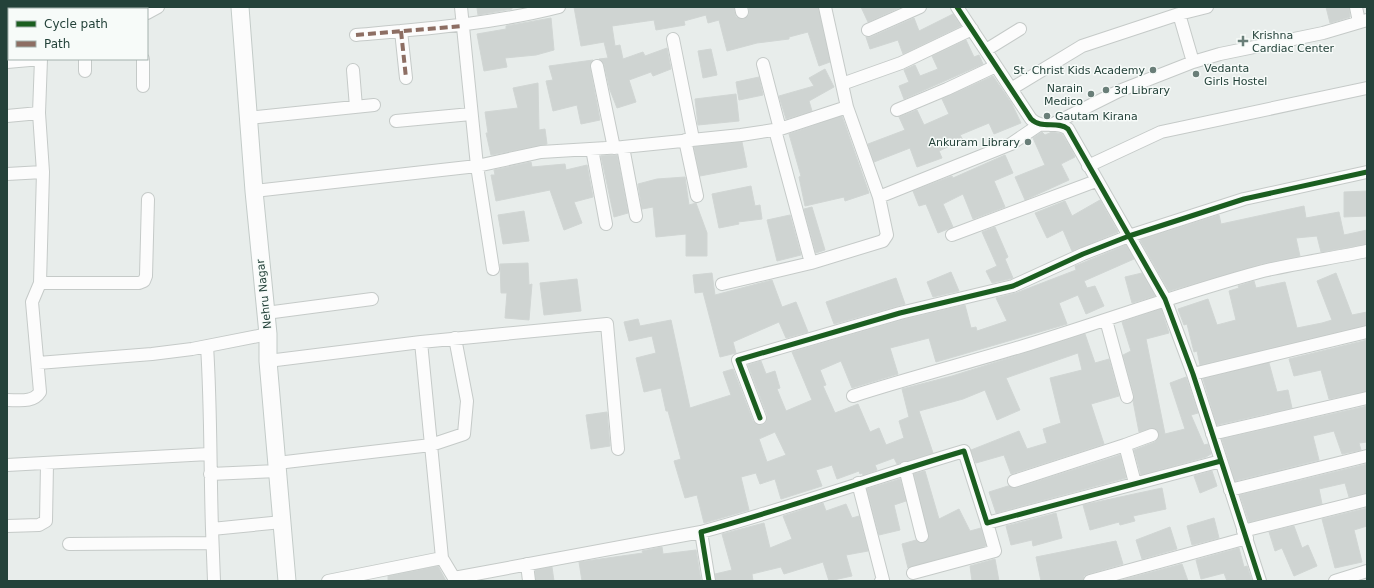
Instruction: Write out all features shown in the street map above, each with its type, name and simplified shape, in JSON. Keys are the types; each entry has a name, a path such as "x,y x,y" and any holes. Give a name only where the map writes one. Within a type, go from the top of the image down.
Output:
{"street":[{"path":"148,12 157,7"},
{"name":"Nehru Nagar","path":"240,7 254,191 268,334 268,361 287,581"},
{"path":"461,7 477,166 493,269"},
{"path":"356,35 463,26 530,14 559,7"},
{"path":"722,284 811,263 885,240 887,232 879,197 847,107 825,7"},
{"path":"868,30 920,7"},
{"path":"957,7 1031,119 1045,125 1064,126 1068,129 1096,181 1165,299 1193,374 1260,581"},
{"path":"1011,89 1082,46 1179,14 1207,7"},
{"path":"879,197 1011,144 1045,125 1119,91 1193,62 1220,54 1323,33 1363,21 1356,7"},
{"path":"1179,14 1193,62"},
{"path":"842,84 901,63 972,29"},
{"path":"986,50 1020,29"},
{"path":"401,31 406,78"},
{"path":"673,39 696,196"},
{"path":"7,62 30,60"},
{"path":"7,400 32,399 37,397 40,392 32,302 40,283 43,172 39,113 41,60"},
{"path":"85,60 85,71"},
{"path":"143,60 143,86"},
{"path":"763,64 777,129 811,263"},
{"path":"597,66 636,216"},
{"path":"897,110 948,89 996,66"},
{"path":"353,70 356,107"},
{"path":"1088,166 1161,132 1367,88"},
{"path":"248,118 374,105"},
{"path":"254,191 477,166 541,152 619,147 741,135 777,129 847,107"},
{"path":"7,116 39,113"},
{"path":"396,121 472,114"},
{"path":"592,149 606,224"},
{"path":"7,174 43,172"},
{"path":"760,418 738,360 900,313 1013,286 1083,254 1129,236 1244,199 1367,172"},
{"path":"952,235 1096,181"},
{"path":"40,283 139,283 144,281 146,276 148,198"},
{"path":"853,396 902,380 1022,347 1165,299 1264,271 1367,251"},
{"path":"266,313 372,299"},
{"path":"1106,320 1127,397"},
{"path":"268,361 455,338 607,324 618,449"},
{"path":"1193,374 1367,332"},
{"path":"38,363 152,354 207,346 268,334"},
{"path":"210,474 277,467 431,445 464,434 467,401 455,338"},
{"path":"421,342 442,558 454,578 701,532 762,515 905,468 964,451 995,551 913,572"},
{"path":"207,346 210,396 211,543 214,581"},
{"path":"1212,434 1367,398"},
{"path":"1014,481 1152,435"},
{"path":"1125,445 1135,483"},
{"path":"7,465 210,454"},
{"path":"1230,490 1367,456"},
{"path":"987,523 1221,461"},
{"path":"7,526 39,525 46,521 47,464"},
{"path":"905,468 922,536"},
{"path":"858,484 882,581"},
{"path":"1090,581 1245,534 1367,500"},
{"path":"212,530 282,522"},
{"path":"701,532 709,581"},
{"path":"69,544 211,543"},
{"path":"328,581 442,558"},
{"path":"527,564 529,581"},
{"path":"1335,581 1367,571"}],"building":[{"path":"512,7 512,9 478,15 477,8"},
{"path":"574,7 734,7 736,17 743,19 749,15 749,7 818,7 830,62 819,66 808,32 789,37 789,39 757,43 727,51 719,20 708,23 706,15 684,21 685,25 656,30 654,20 612,26 615,46 620,45 623,59 643,52 645,56 667,48 671,69 653,76 651,72 629,80 636,102 617,108 610,90 604,64 599,59 608,58 604,42 581,46"},
{"path":"861,7 901,7 868,22"},
{"path":"1326,7 1349,7 1350,17 1330,23"},
{"path":"953,14 961,26 903,54 898,40 870,49 866,37 871,37 914,18 919,31"},
{"path":"551,18 554,50 536,55 505,58 507,67 484,71 477,34 506,29 506,26"},
{"path":"966,40 974,57 979,55 983,64 904,99 899,86 909,82 904,70 915,65 920,76 938,69 932,56"},
{"path":"711,49 717,75 703,78 698,51"},
{"path":"593,60 590,68 600,120 581,124 577,105 553,111 546,81 553,80 549,66"},
{"path":"825,69 834,87 809,101 812,111 786,119 779,96 814,86 809,78"},
{"path":"993,76 1012,104 1021,123 994,134 989,123 960,135 963,140 939,151 942,158 917,167 910,148 874,162 868,144 905,130 899,117 917,110 924,125 949,114 942,99"},
{"path":"759,77 763,95 739,100 736,82"},
{"path":"538,83 539,130 545,129 547,144 491,155 486,133 488,133 485,112 518,108 513,88"},
{"path":"736,94 739,121 698,125 695,99"},
{"path":"842,116 869,193 845,201 844,197 805,206 799,177 801,176 789,134"},
{"path":"1042,132 1045,135 1052,132 1062,134 1075,157 1061,164 1069,180 1025,200 1015,177 1045,165 1033,138"},
{"path":"742,142 747,167 700,176 694,147"},
{"path":"617,155 628,213 614,217 601,156"},
{"path":"1005,155 1013,173 994,181 1005,207 973,219 963,194 943,204 953,227 938,233 926,204 919,206 913,191 952,176 953,178"},
{"path":"531,162 532,167 565,164 566,170 587,165 593,197 574,202 582,223 564,230 550,190 496,201 491,175 495,175 494,170"},
{"path":"685,177 689,205 696,203 707,233 707,256 686,256 686,234 656,237 653,207 642,209 638,184 657,179"},
{"path":"751,186 755,206 760,205 762,219 738,222 739,224 719,228 712,194"},
{"path":"1367,191 1367,216 1344,217 1344,192"},
{"path":"1100,200 1118,232 1072,251 1063,230 1047,238 1035,213 1065,201 1072,216"},
{"path":"1304,206 1306,218 1339,212 1344,235 1367,230 1367,244 1321,252 1317,236 1296,238 1300,256 1261,264 1169,291 1140,240 1219,215 1221,224"},
{"path":"812,207 825,250 816,253 804,209"},
{"path":"524,211 529,241 503,244 498,215"},
{"path":"790,215 801,255 777,261 767,220"},
{"path":"995,227 1008,257 1005,259 1013,278 992,283 986,271 997,266 982,232"},
{"path":"1126,245 1134,259 1084,281 1087,288 1095,286 1104,306 1086,314 1078,295 1059,303 1067,324 936,362 929,338 890,348 898,374 852,388 841,361 820,370 826,385 823,386 835,413 858,404 870,432 879,428 886,445 904,438 899,421 909,417 902,389 952,376 1085,334 1095,363 1109,359 1119,396 1091,404 1104,444 1011,474 1004,455 976,463 971,450 1019,431 1027,449 1047,443 1043,429 1061,423 1050,378 1082,370 1078,353 1006,378 1020,410 997,420 985,390 963,399 919,411 933,453 897,464 894,458 875,465 877,470 863,475 862,473 860,474 859,471 837,479 832,465 816,470 822,486 781,499 775,479 760,484 756,473 741,477 749,510 704,523 697,495 685,498 674,461 681,459 668,411 666,411 661,388 644,392 636,358 656,353 652,336 629,341 624,322 638,319 640,326 671,320 690,408 731,395 723,372 733,369 753,421 756,424 762,425 766,422 767,415 748,365 761,361 766,374 775,371 780,388 777,389 786,411 812,400 792,352 902,320 965,305 971,328 976,327 977,331 1007,321 996,298 1016,293 1076,270 1075,266","holes":["775,432 786,455 767,462 759,439"]},
{"path":"528,263 529,285 532,284 529,320 505,318 507,293 501,293 500,264"},
{"path":"951,272 959,291 933,297 927,282"},
{"path":"712,273 715,295 772,280 782,307 796,302 808,332 786,338 779,322 733,342 736,353 720,357 703,292 695,293 693,275"},
{"path":"1142,273 1155,296 1132,303 1125,277"},
{"path":"1336,273 1352,315 1367,312 1367,325 1200,365 1197,351 1194,352 1187,324 1184,325 1178,309 1208,299 1217,325 1236,320 1229,291 1239,288 1238,286 1254,281 1256,288 1285,282 1297,328 1322,323 1332,320 1317,281"},
{"path":"896,278 905,304 834,324 826,302"},
{"path":"577,279 581,311 544,315 540,283"},
{"path":"1161,309 1169,333 1146,339 1165,434 1185,429 1170,383 1186,377 1198,413 1191,415 1204,445 1208,444 1211,454 1206,457 1141,475 1134,450 1155,442 1158,439 1159,433 1153,428 1139,432 1133,401 1134,395 1123,355 1131,351 1122,322"},
{"path":"1367,340 1367,391 1329,399 1321,370 1294,376 1289,359"},
{"path":"1269,363 1277,392 1288,390 1292,408 1217,425 1203,379"},
{"path":"1367,406 1367,442 1359,443 1361,450 1342,454 1334,431 1313,436 1319,460 1235,481 1222,439"},
{"path":"607,412 610,446 591,449 586,415"},
{"path":"1120,455 1126,478 996,513 989,492 1008,486 1016,488"},
{"path":"1367,464 1367,493 1349,497 1345,483 1319,489 1322,504 1249,522 1240,495"},
{"path":"925,471 939,519 959,509 970,531 981,528 986,546 908,568 902,544 916,540 923,543 929,538 914,474"},
{"path":"1212,471 1217,486 1200,493 1194,476"},
{"path":"900,479 906,501 894,505 900,530 879,535 867,489"},
{"path":"1162,488 1166,509 1133,516 1135,521 1120,525 1119,522 1090,530 1083,505"},
{"path":"823,503 826,511 846,504 852,518 859,516 868,551 846,555 852,576 829,581 823,562 784,574 781,567 752,574 753,581 716,581 715,574 732,570 722,534 764,523 770,548 792,539 783,516"},
{"path":"1367,508 1367,526 1354,530 1362,562 1335,568 1322,519"},
{"path":"1056,513 1062,538 1033,546 1032,540 1011,545 1006,526"},
{"path":"1214,518 1219,538 1192,545 1187,526"},
{"path":"1294,526 1302,548 1308,545 1317,566 1294,576 1282,548 1275,551 1269,532"},
{"path":"1170,527 1177,549 1142,559 1136,540"},
{"path":"1116,541 1123,564 1088,574 1084,576 1083,581 1041,581 1036,557"},
{"path":"662,547 663,554 696,550 701,581 582,581 579,562 643,553 642,551"},
{"path":"1239,548 1244,567 1247,566 1252,581 1227,581 1224,573 1201,579 1196,560"},
{"path":"995,559 999,581 972,581 970,566"},
{"path":"1182,564 1188,581 1118,581"},
{"path":"438,566 446,581 388,581 388,576"},
{"path":"552,567 554,581 536,581 535,570"}],"marked path":[{"path":"356,35 463,26"},
{"path":"401,31 406,78"}],"cycle path":[{"path":"957,7 1031,119 1040,124 1059,125 1068,129 1165,299 1193,374 1260,581"},
{"path":"760,418 738,360 900,313 1013,286 1083,254 1129,236 1244,199 1367,172"},
{"path":"709,581 701,532 767,513 964,451 987,523 1221,461"}],"place":[{"name":"Krishna Cardiac Center","path":"1243,41"},
{"name":"St. Christ Kids Academy","path":"1153,70"},
{"name":"Vedanta Girls Hostel","path":"1196,74"},
{"name":"3d Library","path":"1106,90"},
{"name":"Narain Medico","path":"1091,94"},
{"name":"Gautam Kirana","path":"1047,116"},
{"name":"Ankuram Library","path":"1028,142"}]}
